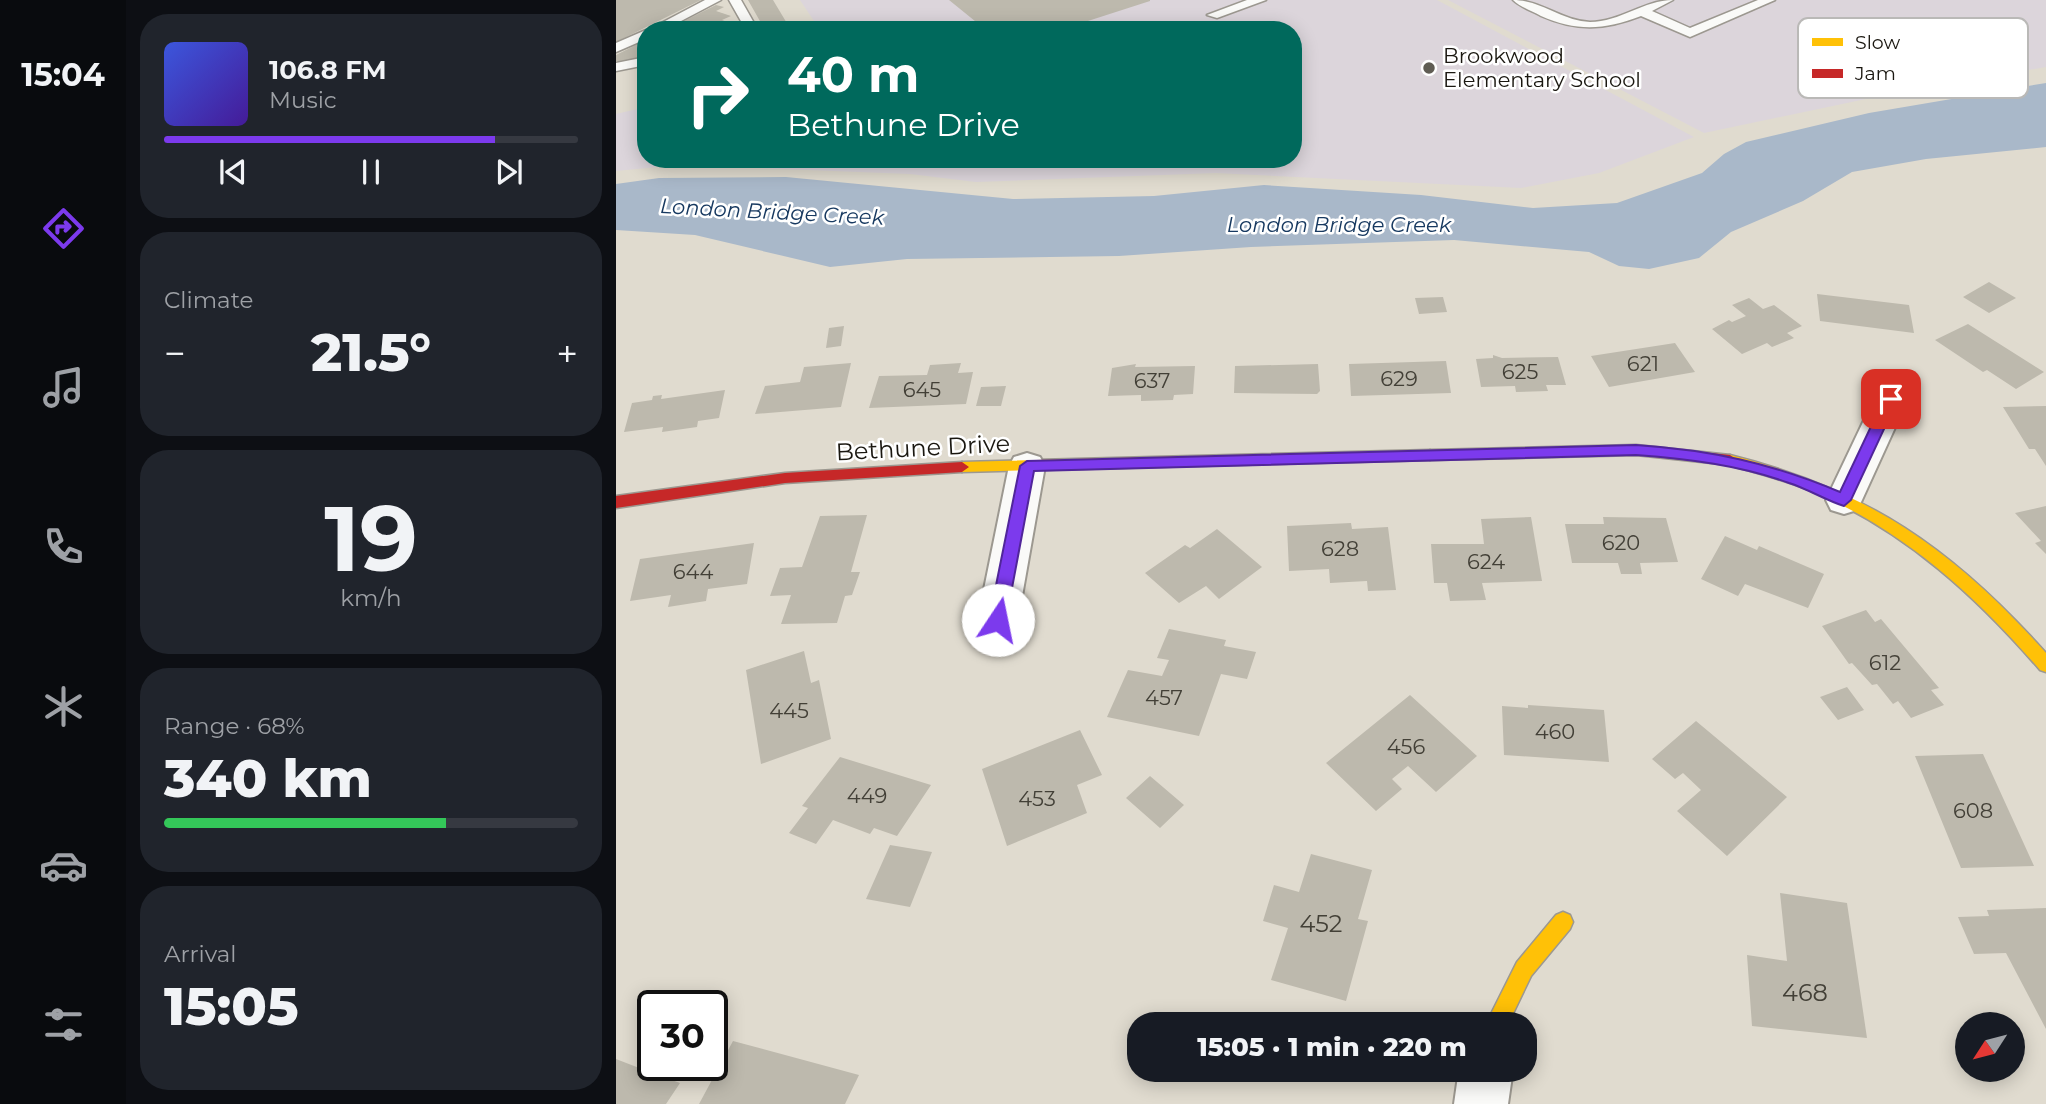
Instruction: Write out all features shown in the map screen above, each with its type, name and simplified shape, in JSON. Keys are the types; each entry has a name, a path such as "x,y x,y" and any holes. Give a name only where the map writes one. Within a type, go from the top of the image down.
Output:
{"street":[{"path":"1844,500 1891,399"},
{"name":"Bethune Drive","path":"616,502 785,478 901,469 1636,450 1696,454 1746,464 1796,479 1844,500 1934,554 1982,593 2025,637 2046,666"},
{"path":"998,620 1027,466"},
{"path":"1501,1012 1510,989 1547,936 1563,922"},
{"path":"1481,1104 1484,1082"}],"lane":[{"path":"672,21 715,0"},
{"path":"735,0 747,21"},
{"path":"1213,15 1259,0"},
{"path":"1518,0 1563,23 1587,27 1607,25 1667,0"},
{"path":"1642,11 1690,33 1769,0"},
{"path":"616,48 637,38"},
{"path":"616,67 637,63"}],"shaded area":[{"name":"Brookwood Elementary School","path":"800,0 1437,0 1694,137 1599,173 1521,188 1216,173 976,182 910,174 755,168 1302,168 1302,21 814,21"},
{"path":"1448,0 2046,0 2046,67 2028,70 2028,18 1798,18 1798,98 1871,98 1704,133"},
{"name":"Brookwood Elementary School","path":"637,109 637,168 647,168 616,171 616,114"}],"water":[{"name":"London Bridge Creek","path":"2046,83 2046,147 1926,159 1852,172 1803,201 1731,232 1699,258 1649,269 1619,266 1589,252 1454,240 1251,247 1119,256 907,259 830,267 695,235 616,230 616,184 659,178 786,177 1013,199 1154,196 1264,185 1421,195 1533,208 1617,203 1702,173 1724,154 1746,142 1869,113 1958,98 2028,98 2028,86"}],"building":[{"path":"616,0 701,0 658,21 637,21 637,32 616,42"},
{"path":"748,0 773,0 786,21 760,21"},
{"path":"949,0 1150,0 1088,21 975,21"},
{"path":"716,5 724,7 716,11 731,16 722,20 725,21 684,21"},
{"path":"637,44 637,58 625,63 616,61 616,55"},
{"path":"1989,282 2016,298 1989,313 1963,297"},
{"path":"1817,294 1909,305 1914,333 1820,321"},
{"path":"1443,297 1447,312 1419,314 1415,298"},
{"path":"1749,298 1763,309 1774,305 1802,326 1787,333 1794,338 1772,347 1767,343 1742,354 1712,329 1729,320 1732,322 1746,316 1732,305"},
{"path":"1968,324 2044,372 2016,389 1987,370 1983,372 1935,340"},
{"path":"844,326 841,346 826,348 829,328"},
{"path":"1675,343 1695,372 1609,387 1591,356"},
{"path":"1493,355 1502,358 1558,357 1566,385 1546,385 1548,391 1516,392 1515,386 1481,387 1476,359 1493,358"},
{"path":"1446,361 1451,393 1351,396 1349,364"},
{"path":"851,363 841,407 755,414 765,386 800,382 804,367"},
{"path":"961,363 958,373 973,372 966,404 869,408 879,376 927,375 930,365"},
{"path":"1136,364 1135,367 1195,366 1193,394 1174,395 1173,400 1141,401 1141,395 1108,396 1112,368"},
{"path":"1318,364 1320,391 1317,394 1234,393 1235,366"},
{"path":"1006,386 1001,406 976,406 981,387"},
{"path":"725,390 719,418 698,421 697,427 662,432 663,427 624,432 632,403 652,400 653,396 662,395 661,399"},
{"path":"2046,406 2046,466 2035,449 2029,449 2003,407"},
{"path":"2046,506 2046,554 2035,543 2041,541 2015,513"},
{"path":"867,515 851,572 860,572 852,595 845,596 837,623 781,624 791,595 770,596 780,568 802,567 820,516"},
{"path":"1531,517 1542,581 1482,583 1486,600 1450,601 1447,583 1434,583 1431,544 1484,544 1481,519"},
{"path":"1603,517 1666,518 1678,562 1640,563 1642,574 1621,574 1618,563 1572,563 1565,524 1604,524"},
{"path":"1351,523 1352,529 1388,527 1396,590 1368,591 1367,581 1330,583 1329,569 1289,571 1287,526"},
{"path":"1217,529 1262,567 1219,599 1206,586 1179,603 1145,573 1185,545 1190,548"},
{"path":"1725,536 1757,550 1759,546 1824,574 1808,608 1745,584 1738,596 1701,579"},
{"path":"754,543 747,584 708,589 706,601 668,607 671,595 630,601 640,559"},
{"path":"1866,610 1875,622 1881,619 1939,688 1931,690 1944,705 1911,718 1898,701 1893,704 1877,684 1872,685 1852,663 1849,664 1822,626"},
{"path":"1169,629 1226,640 1224,646 1256,652 1247,679 1221,674 1199,736 1107,717 1128,670 1162,676 1169,660 1157,658"},
{"path":"804,651 811,683 819,680 831,739 761,764 746,670"},
{"path":"1847,687 1864,710 1838,720 1820,697"},
{"path":"1410,695 1477,756 1436,792 1408,766 1392,779 1402,789 1376,811 1326,763"},
{"path":"1528,705 1604,710 1609,762 1504,755 1502,706 1528,708"},
{"path":"1696,721 1787,797 1727,856 1677,811 1701,790 1683,773 1675,779 1652,759"},
{"path":"1080,730 1102,775 1077,785 1087,813 1007,846 982,769"},
{"path":"1983,754 2034,866 1961,868 1915,756"},
{"path":"840,757 931,785 897,836 874,828 870,834 833,820 816,844 789,833 808,808 802,806"},
{"path":"1150,776 1184,805 1160,828 1126,798"},
{"path":"890,845 932,852 910,907 866,899"},
{"path":"1311,854 1372,870 1358,919 1368,921 1346,1001 1271,980 1288,928 1263,921 1274,885 1299,892"},
{"path":"1780,893 1847,903 1867,1038 1752,1026 1747,955 1787,961"},
{"path":"2046,908 2046,1029 2006,953 1974,954 1958,917 1989,916 1987,910"},
{"path":"733,1041 859,1075 845,1104 699,1104 711,1081 728,1081 728,1050"},
{"path":"616,1059 637,1067 637,1081 680,1083 666,1104 616,1104"}],"traffic: slow":[{"path":"962,467 1430,455"},
{"path":"1730,460 1777,472 1822,489 1905,535 1980,595 2046,665"},
{"path":"1503,1012 1524,969 1563,922"}],"traffic: jam":[{"path":"1430,455 1636,450 1730,460"},
{"path":"616,502 785,478 962,467"}],"place":[{"name":"Brookwood Elementary School","path":"1429,68"}],"route":[{"path":"998,620 1027,466 1636,450 1696,454 1746,464 1796,479 1844,500 1891,399"}]}
